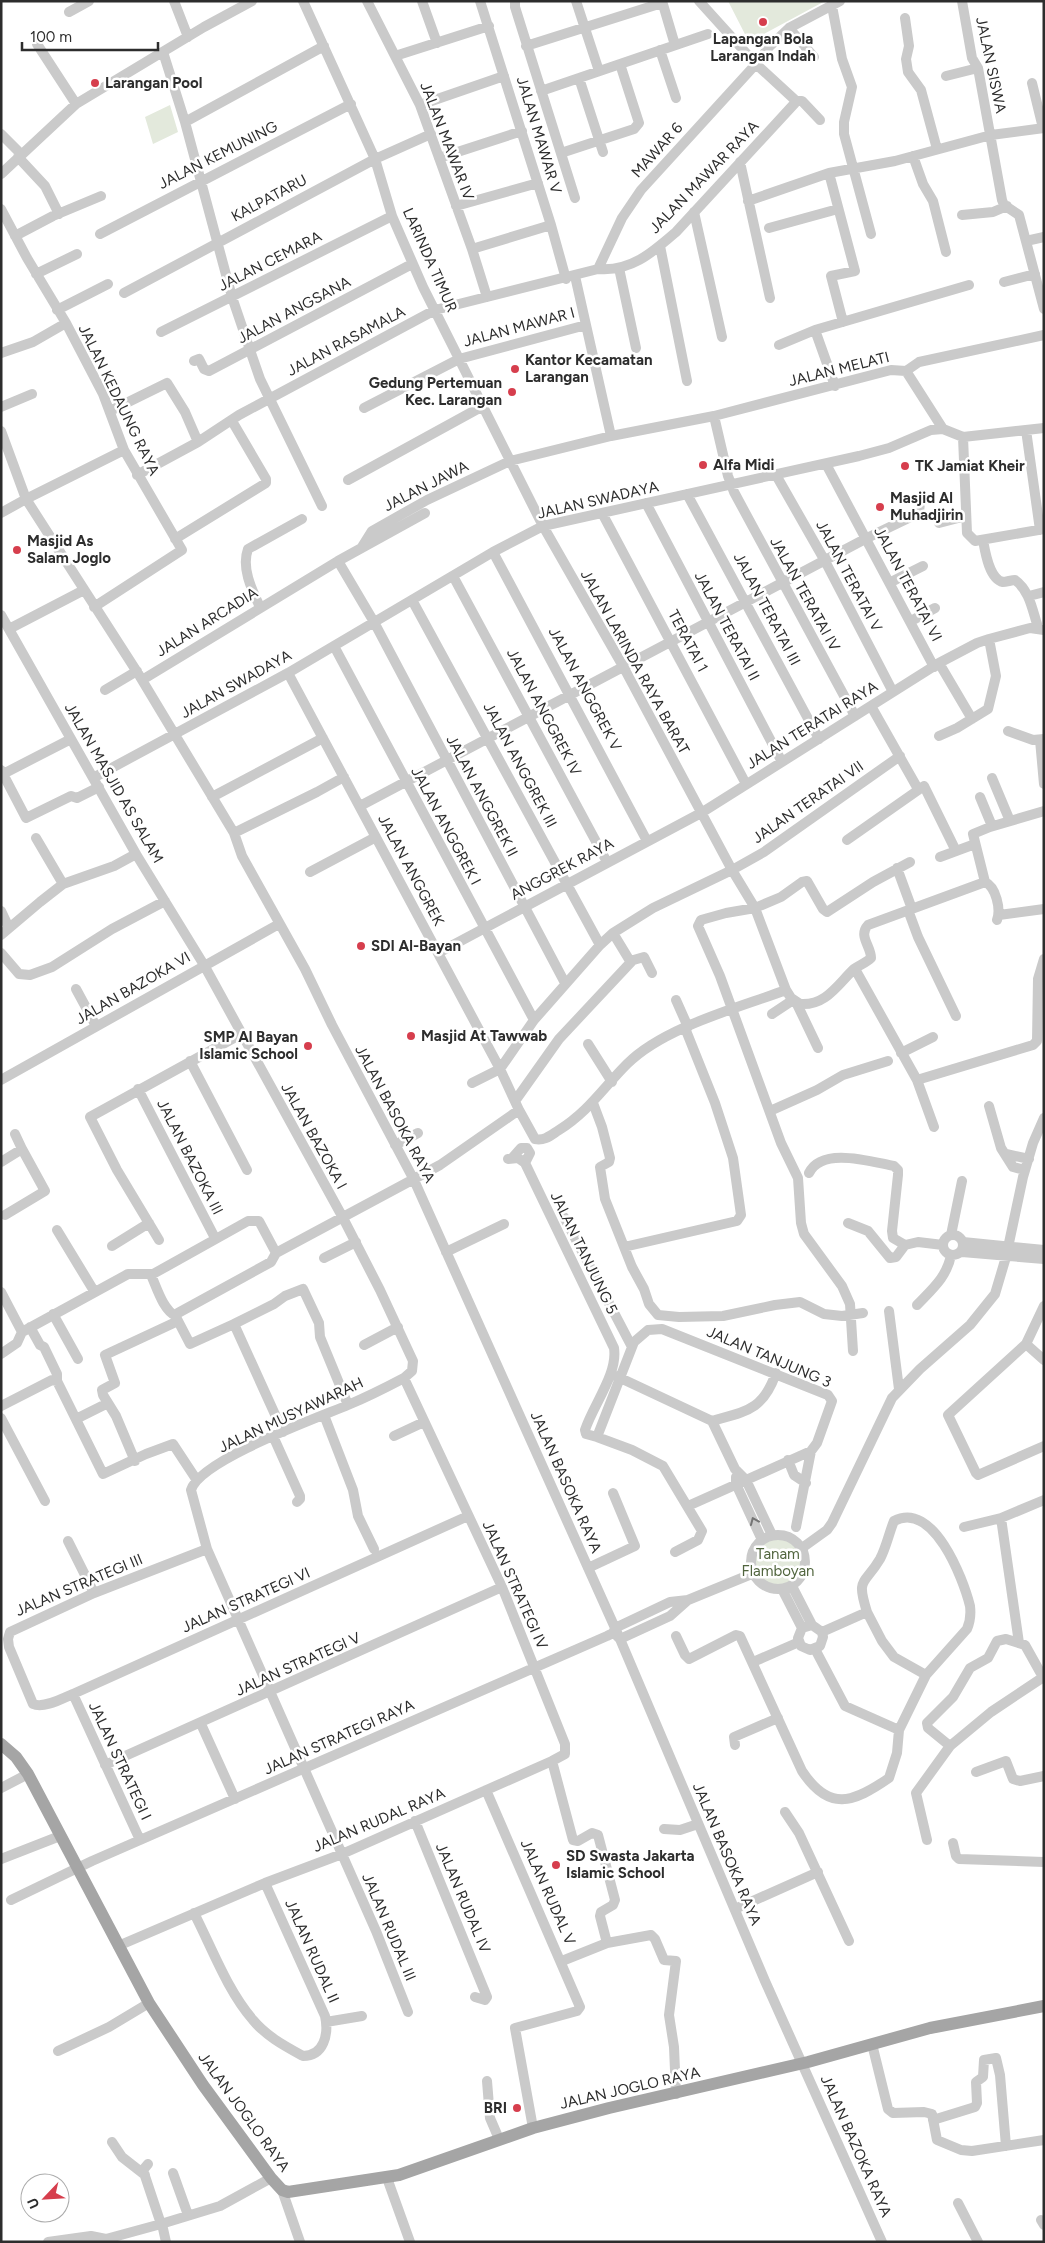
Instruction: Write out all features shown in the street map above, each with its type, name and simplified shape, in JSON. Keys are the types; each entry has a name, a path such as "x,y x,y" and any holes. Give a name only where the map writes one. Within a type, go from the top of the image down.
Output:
{"main road":[{"name":"JALAN JOGLO RAYA","path":"1,1744 16,1757 28,1774 149,2003 203,2085 271,2178 282,2190 295,2192 387,2178 410,2172 533,2128 609,2108 805,2063 930,2028 1044,2006"}],"street":[{"path":"69,12 88,1"},
{"path":"174,1 188,37"},
{"path":"1,174 76,104 252,1"},
{"name":"LARINDA TIMUR","path":"302,1 375,159 392,216 412,264 543,526"},
{"name":"JALAN MAWAR IV","path":"367,1 420,105 472,249 487,297"},
{"path":"422,1 437,43"},
{"name":"JALAN MAWAR V","path":"480,1 551,225 571,277 586,325 611,436"},
{"path":"515,1 526,46 575,198"},
{"path":"576,1 599,71"},
{"path":"700,1 756,64 795,101 802,101 820,120"},
{"name":"JALAN SISWA","path":"962,1 972,58 978,68 1002,200 1019,215 1044,307"},
{"path":"526,46 662,2 675,45"},
{"path":"836,4 842,59 852,87 844,122 844,134 871,234"},
{"name":"MAWAR 6","path":"598,269 622,218 641,190 756,64 769,47 789,28 836,4"},
{"path":"905,18 909,46 906,59 908,72 921,90 937,149"},
{"path":"395,56 489,26"},
{"path":"789,28 814,57"},
{"path":"540,91 708,34"},
{"path":"37,44 76,104"},
{"path":"185,122 324,46"},
{"path":"660,50 676,98"},
{"path":"163,52 185,122 232,296 250,350 270,399 322,506"},
{"path":"561,153 634,130 639,123 620,64"},
{"path":"946,76 978,68"},
{"path":"420,105 504,76"},
{"path":"579,78 603,152"},
{"path":"748,201 829,173 913,156 990,135 1043,128 1032,83"},
{"name":"JALAN MAWAR RAYA","path":"435,310 598,269 619,268 646,258 694,212 795,101"},
{"name":"JALAN KEMUNING","path":"100,234 351,104"},
{"path":"439,158 522,131"},
{"path":"1,134 45,186 59,214"},
{"name":"KALPATARU","path":"124,293 375,159 431,134"},
{"path":"913,156 923,184 933,201 946,252"},
{"path":"740,162 770,298"},
{"path":"829,173 854,270 831,276 843,322"},
{"path":"456,206 538,183"},
{"path":"15,236 101,196"},
{"path":"962,215 993,212 1007,206"},
{"name":"JALAN KEDAUNG RAYA","path":"1,209 36,274 66,323 110,411 124,450 182,550 94,607"},
{"path":"769,228 838,209"},
{"path":"694,212 722,337"},
{"name":"JALAN CEMARA","path":"161,332 392,216"},
{"path":"472,249 551,225"},
{"path":"1026,241 1044,237"},
{"path":"660,246 688,381"},
{"path":"36,274 77,254"},
{"name":"JALAN ANGSANA","path":"194,361 199,359 204,369 209,371 412,264"},
{"path":"619,268 636,348"},
{"path":"1004,282 1035,274"},
{"path":"57,310 108,284"},
{"path":"779,345 815,330 969,285"},
{"name":"JALAN RASAMALA","path":"137,474 198,442 270,399 435,310"},
{"path":"1,353 33,342 66,323"},
{"name":"JALAN MAWAR I","path":"364,408 459,359 586,325"},
{"path":"815,330 834,386"},
{"path":"906,371 919,362 1044,335"},
{"name":"JALAN MELATI","path":"510,461 611,436 714,416 892,370 906,371 943,429"},
{"path":"110,411 167,383 185,412 198,442"},
{"path":"1,407 32,394"},
{"path":"348,480 483,406"},
{"path":"714,416 731,485"},
{"path":"175,539 266,483 266,479 232,421"},
{"name":"JALAN SWADAYA","path":"2,773 26,818 71,796 77,798 96,782 176,734 288,673 493,552 543,526 826,464 888,448 916,434 931,430 943,429 963,436 1044,428"},
{"path":"963,436 966,516 969,537 975,541 1042,529 1026,430"},
{"path":"1,431 5,454 26,499 94,607 141,674 104,690"},
{"path":"1,513 124,450"},
{"name":"JALAN JAWA","path":"362,547 372,531 427,500 510,461"},
{"name":"JALAN TERATAI VI","path":"826,464 910,621 972,719"},
{"name":"JALAN TERATAI V","path":"776,474 825,561 893,692"},
{"name":"JALAN TERATAI IV","path":"731,485 855,716"},
{"name":"JALAN TERATAI III","path":"687,494 819,738"},
{"path":"360,806 708,624 867,538 919,513 920,502"},
{"name":"JALAN TERATAI II","path":"646,504 782,762"},
{"name":"JALAN ARCADIA","path":"176,734 141,674 425,513"},
{"name":"TERATAI 1","path":"602,513 746,784"},
{"path":"939,523 966,516"},
{"path":"260,606 250,586 245,557 248,549 302,520"},
{"name":"JALAN LARINDA RAYA BARAT","path":"543,526 624,668 732,870 755,908 786,990 794,1001 818,1048"},
{"path":"983,540 995,578 1003,582 1015,580 1021,584 1029,596 1040,630"},
{"name":"JALAN ANGGREK V","path":"493,552 571,695 647,841"},
{"path":"338,561 374,622"},
{"path":"890,582 923,566"},
{"name":"JALAN ANGGREK IV","path":"453,576 607,862"},
{"path":"9,629 84,590"},
{"path":"1029,596 1044,592"},
{"name":"JALAN ANGGREK III","path":"412,600 490,739 566,884 600,944"},
{"path":"910,621 935,608"},
{"name":"JALAN MASJID AS SALAM","path":"2,616 136,854 204,965"},
{"name":"JALAN ANGGREK II","path":"374,622 565,983"},
{"name":"JALAN TERATAI RAYA","path":"701,813 893,692 977,643 1030,628 1040,630"},
{"path":"939,736 988,709 996,686 989,639"},
{"name":"JALAN ANGGREK I","path":"334,646 483,928 534,1020"},
{"name":"JALAN ANGGREK","path":"288,673 500,1068 517,1106 535,1139 541,1140 578,1118 593,1103"},
{"path":"871,706 918,789"},
{"path":"1008,731 1042,740 1044,784"},
{"path":"176,734 234,833 242,856 280,924"},
{"path":"212,797 323,738"},
{"path":"2,773 71,739"},
{"name":"JALAN TERATAI VII","path":"500,1068 534,1020 600,944 613,933 653,908 732,870 764,852 900,756"},
{"path":"234,833 344,777"},
{"path":"992,778 1010,821"},
{"path":"847,840 918,789 925,786 956,851"},
{"path":"980,797 992,826"},
{"path":"1044,811 992,826 973,834 985,882 992,888 995,894 998,917 1044,909"},
{"name":"ANGGREK RAYA","path":"438,953 701,813"},
{"path":"310,872 376,837"},
{"path":"36,838 64,884"},
{"path":"940,857 975,844"},
{"path":"1,911 5,932 64,884 114,866 136,854"},
{"path":"853,1351 851,1315 846,1295 804,1234 801,1223 798,1178 781,1143 720,976 698,926 701,920 755,908 781,897 802,882 807,881 823,909 827,912 897,868 910,862"},
{"path":"897,868 918,937 956,1016"},
{"path":"772,1014 794,1001 806,1004 830,995 855,969 871,958 863,935 865,928 910,909 985,882"},
{"path":"1,953 15,972 19,974 38,973 52,967 112,929 165,900"},
{"name":"JALAN BAZOKA VI","path":"1,1080 280,924"},
{"name":"JALAN BASOKA RAYA","path":"280,924 414,1180 588,1568 613,1634 805,2063"},
{"path":"613,933 628,959 632,961"},
{"path":"177,1318 178,1312 271,1262 276,1252 440,1165 517,1106 559,1039 632,961 644,958 652,973"},
{"path":"917,1080 1033,1045 1041,1039 1038,980 1044,959"},
{"name":"JALAN BAZOKA I","path":"204,965 356,1242 398,1327 414,1364 412,1371 404,1378"},
{"path":"855,969 917,1080 934,1127"},
{"path":"76,989 96,1026"},
{"path":"786,990 686,1028 648,1047 628,1063 593,1103 602,1127 610,1158 609,1162 600,1166 602,1187 624,1247 649,1304 658,1315 679,1317 723,1316 775,1305 800,1302 824,1314 851,1315 863,1313"},
{"path":"624,1247 737,1221 741,1215 733,1158 715,1103 676,1000"},
{"path":"159,1240 90,1119 91,1116 241,1034"},
{"path":"901,1053 932,1037"},
{"path":"588,1044 612,1082"},
{"path":"770,1111 817,1090 842,1075 888,1061"},
{"path":"190,1062 247,1170"},
{"path":"472,1083 500,1068"},
{"name":"JALAN BAZOKA III","path":"138,1090 215,1238"},
{"path":"989,1106 1001,1148 1013,1167 1026,1170"},
{"path":"802,1548 827,1530 832,1523 882,1417 899,1389 970,1326 991,1300 1007,1252 1029,1159 1044,1118"},
{"path":"395,1145 418,1133"},
{"path":"5,1215 45,1191 15,1134"},
{"path":"1,1162 22,1149"},
{"path":"1006,1154 1029,1159"},
{"path":"809,1172 812,1166 841,1156 896,1168 898,1175 892,1231 893,1238 905,1245"},
{"name":"JALAN TANJUNG 5","path":"510,1158 526,1163 614,1348 614,1361 610,1374 585,1430 586,1434 597,1437"},
{"path":"951,1256 945,1251 943,1244 944,1240 951,1235 962,1181"},
{"name":"JALAN TANJUNG 5","path":"564,1217 632,1347"},
{"path":"1,1354 18,1343 26,1329 94,1291 128,1274 151,1275 248,1221 255,1220 262,1225 276,1252"},
{"path":"112,1246 149,1223"},
{"path":"848,1223 868,1232 890,1258 896,1257 905,1245 918,1242 943,1244"},
{"path":"446,1252 504,1224"},
{"path":"58,1230 94,1291"},
{"path":"951,1235 961,1238 962,1247"},
{"path":"564,1246 576,1240"},
{"path":"324,1258 356,1242"},
{"path":"917,1305 943,1277 948,1269 951,1256 962,1247 1007,1252 1044,1259"},
{"path":"1007,1252 1044,1250"},
{"path":"151,1275 168,1310 177,1318 190,1344 234,1324 302,1288 319,1323 320,1338 348,1405"},
{"path":"1,1292 26,1329 44,1347 57,1374 57,1381 103,1474 135,1461 146,1454 174,1444 195,1481 192,1494 207,1548 342,1854"},
{"path":"1044,1306 1026,1344 949,1413 948,1417 978,1474 1044,1446"},
{"path":"889,1311 899,1389"},
{"path":"54,1314 78,1359"},
{"path":"135,1461 116,1416 102,1390 115,1383 105,1355 177,1318"},
{"path":"234,1324 278,1434 300,1496 300,1500 297,1502"},
{"path":"364,1345 398,1327"},
{"name":"JALAN TANJUNG 3","path":"597,1437 622,1379 632,1347 638,1337 648,1330 662,1329 828,1395 832,1401 817,1443 811,1451"},
{"path":"1026,1344 1044,1360"},
{"path":"712,1421 751,1409 770,1390 776,1373"},
{"path":"610,1374 712,1421 741,1482 762,1540"},
{"name":"JALAN MUSYAWARAH","path":"195,1481 225,1460 278,1434 348,1405 404,1378"},
{"name":"JALAN STRATEGI IV","path":"404,1378 502,1588 536,1667"},
{"path":"1,1406 52,1380 57,1381"},
{"path":"76,1419 108,1403"},
{"path":"324,1415 353,1490 358,1516 374,1549"},
{"path":"1,1418 45,1501"},
{"path":"394,1436 424,1422"},
{"path":"597,1437 632,1450 663,1466 702,1531 702,1536 698,1540 675,1552"},
{"path":"688,1506 811,1451"},
{"path":"796,1527 811,1451"},
{"path":"788,1460 794,1475 806,1483"},
{"path":"741,1482 772,1535"},
{"path":"588,1568 635,1546 613,1493"},
{"path":"964,1527 1001,1518 1044,1500"},
{"name":"JALAN STRATEGI VI","path":"34,1705 54,1702 73,1694 468,1516"},
{"path":"676,1636 685,1655 689,1658 738,1635 742,1639 809,1781 820,1792 835,1800 847,1799 880,1784 889,1778 897,1753 899,1730 926,1675 967,1629 970,1620 970,1607 948,1552 937,1534 919,1519 902,1518 894,1521 880,1559 862,1582 860,1592 867,1612 882,1641 894,1657 926,1675"},
{"path":"1001,1518 1019,1643"},
{"path":"772,1535 789,1536 802,1548 805,1569 802,1576 787,1587 765,1586 754,1573 751,1558 753,1551 762,1540 772,1535"},
{"path":"68,1541 94,1593"},
{"name":"JALAN STRATEGI III","path":"34,1705 9,1647 8,1634 15,1628 94,1593 207,1548"},
{"path":"613,1634 670,1602 688,1600 754,1573"},
{"path":"787,1587 807,1626 822,1632 867,1612"},
{"name":"JALAN STRATEGI V","path":"105,1765 201,1724 502,1588"},
{"path":"613,1634 659,1621 676,1613 688,1600"},
{"path":"654,1610 659,1621"},
{"path":"807,1626 798,1634 799,1642 806,1649 816,1649 822,1642 822,1632"},
{"name":"JALAN STRATEGI RAYA","path":"11,1900 77,1868 234,1798 306,1773 536,1667 613,1634"},
{"path":"927,1840 916,1793 950,1746 991,1712 1043,1678 1025,1645 1006,1639 997,1641 988,1658 970,1668 953,1698 926,1724 928,1728 950,1746"},
{"path":"753,1662 799,1642"},
{"path":"816,1649 844,1706 899,1730"},
{"path":"536,1667 565,1744 564,1754 552,1761 572,1840 578,1841 592,1833 598,1834 615,1900 613,1905 602,1912 600,1916 607,1942"},
{"name":"JALAN STRATEGI I","path":"73,1694 140,1840"},
{"path":"735,1745 734,1737 778,1718"},
{"path":"201,1724 234,1798"},
{"name":"JALAN RUDAL RAYA","path":"118,1946 265,1883 342,1854 552,1761"},
{"path":"976,1772 1006,1761 1013,1780 1020,1781 1044,1776"},
{"path":"1,1788 28,1774"},
{"name":"JALAN RUDAL V","path":"486,1790 580,2006 577,2011 515,2028 533,2128"},
{"path":"785,1812 799,1833 849,1941"},
{"name":"JALAN RUDAL IV","path":"414,1821 484,1986 487,1999 475,1997"},
{"path":"664,1829 680,1830 698,1824"},
{"path":"1,1859 60,1836"},
{"path":"954,1843 959,1859 1044,1862"},
{"name":"JALAN RUDAL III","path":"342,1854 376,1931 408,2012"},
{"path":"735,1908 818,1872"},
{"name":"JALAN RUDAL II","path":"194,1913 232,1989 254,2021 273,2038 303,2056 316,2054 322,2047 327,2033 326,2022 265,1883"},
{"path":"562,1961 607,1942 651,1935 655,1939 664,1960 676,1961 669,2015 674,2046 676,2094"},
{"path":"58,2052 109,2027 149,2003"},
{"path":"326,2022 362,2016"},
{"path":"872,2044 890,2111 927,2112 932,2114 937,2140 961,2150 972,2151 1044,2140"},
{"path":"933,2120 975,2107 977,2103 976,2082 983,2077 984,2060 996,2058 1000,2075 1006,2146"},
{"name":"JALAN BAZOKA RAYA","path":"805,2063 882,2242"},
{"path":"487,2080 490,2118 499,2139"},
{"path":"112,2142 122,2157 145,2175"},
{"path":"148,2164 143,2170 162,2224 166,2242"},
{"path":"172,2172 188,2215"},
{"path":"48,2242 91,2236 106,2239 162,2224 220,2206 271,2178"},
{"path":"387,2178 410,2242"},
{"path":"282,2190 300,2242"},
{"path":"958,2203 978,2242"}],"green space":[{"name":"Lapangan Bola Larangan Indah","path":"728,1 825,1 749,42"},
{"path":"170,105 178,132 153,144 145,117"},
{"name":"Tanam Flamboyan","path":"773,1535 783,1535 797,1543 803,1552 805,1562 803,1572 797,1581 783,1589 773,1589 763,1584 756,1577 751,1567 751,1557 756,1547 763,1540"}],"place":[{"name":"Lapangan Bola Larangan Indah","path":"763,22"},
{"name":"Larangan Pool","path":"95,83"},
{"name":"Kantor Kecamatan Larangan","path":"515,369"},
{"name":"Gedung Pertemuan Kec. Larangan","path":"512,392"},
{"name":"Alfa Midi","path":"703,465"},
{"name":"TK Jamiat Kheir","path":"905,466"},
{"name":"Masjid Al Muhadjirin","path":"880,507"},
{"name":"Masjid As Salam Joglo","path":"17,550"},
{"name":"SDI Al-Bayan","path":"361,946"},
{"name":"Masjid At Tawwab","path":"411,1036"},
{"name":"SMP Al Bayan Islamic School","path":"308,1046"},
{"name":"SD Swasta Jakarta Islamic School","path":"556,1865"},
{"name":"BRI","path":"517,2108"}]}
